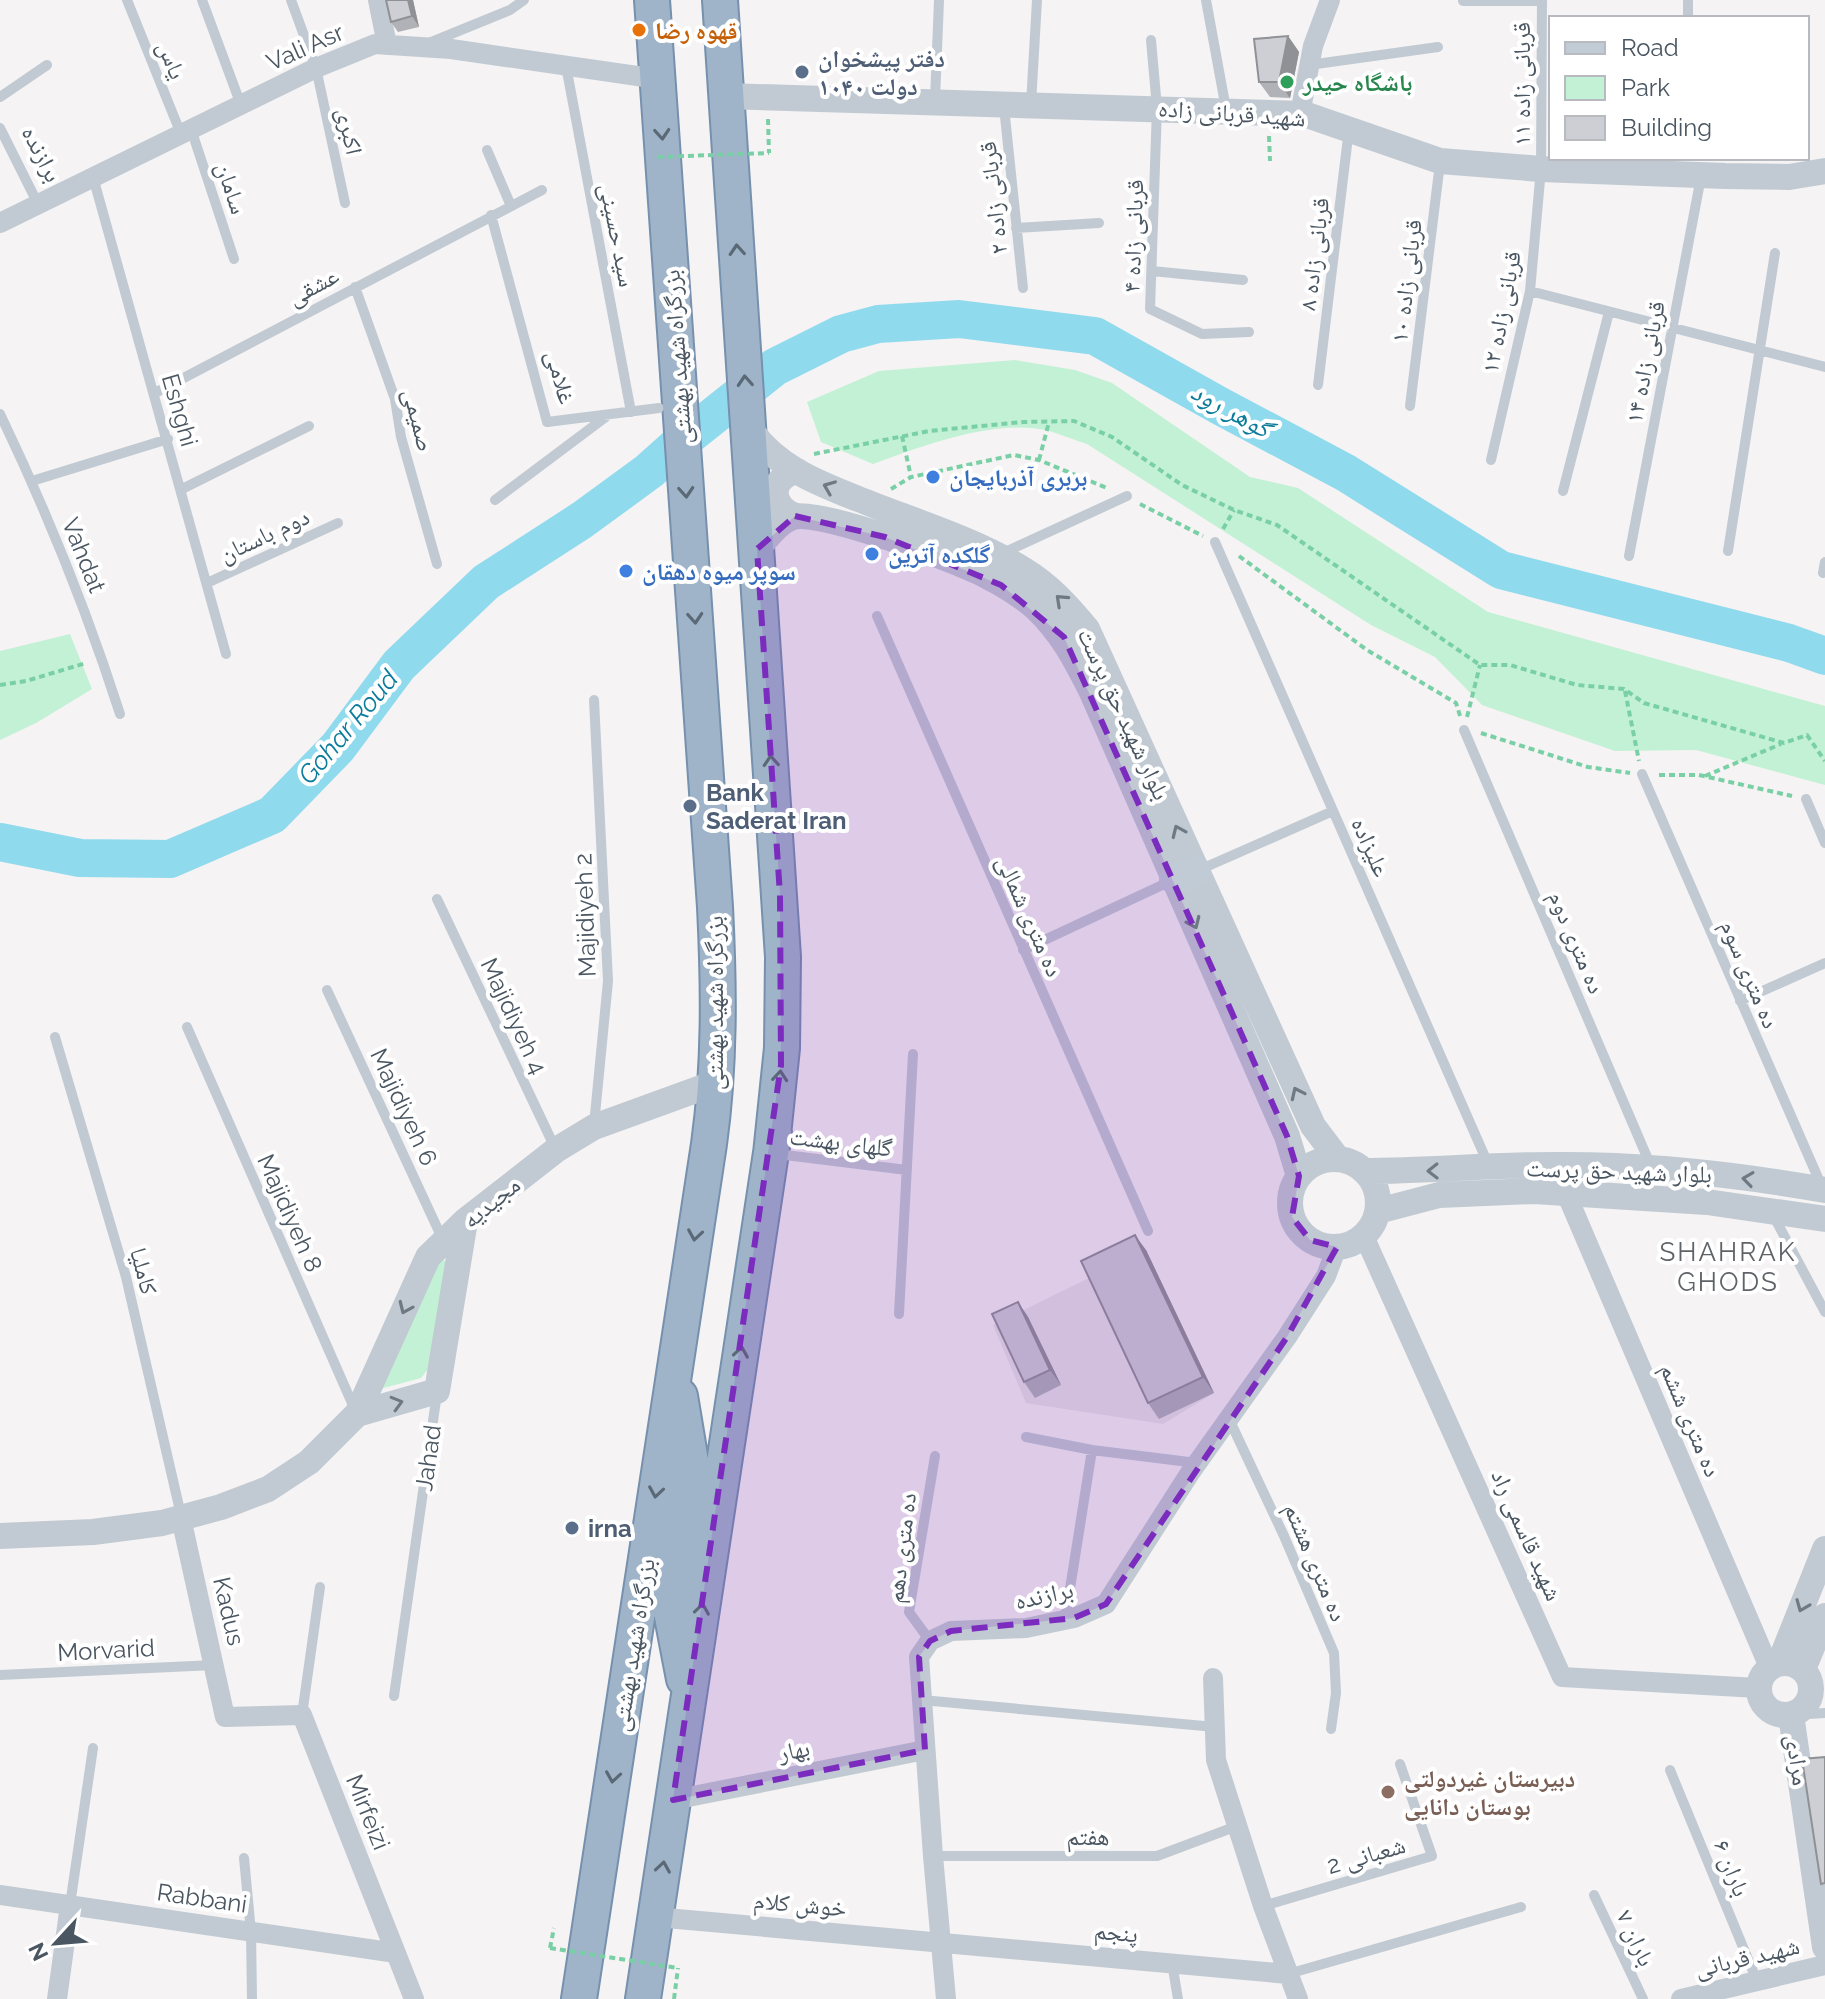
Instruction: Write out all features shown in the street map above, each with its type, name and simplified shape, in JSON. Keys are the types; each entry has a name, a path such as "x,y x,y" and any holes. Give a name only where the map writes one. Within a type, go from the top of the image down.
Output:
{"highway":[{"name":"بزرگراه شهید بهشتی","path":"643,1999 688,1700 675,1368 715,1083 718,963 689,540 673,400 652,0"},
{"name":"بزرگراه شهید بهشتی","path":"579,1999 773,1144 782,1048 783,966 720,0"}],"street":[{"path":"378,0 387,45"},
{"path":"1300,114 1313,46 1330,0"},
{"name":"Vali Asr","path":"0,223 316,68 375,44 420,47 658,79"},
{"name":"شهید قربانی زاده","path":"726,96 1300,114 1440,161 1541,169 1789,177 1825,171"},
{"name":"بلوار شهید حق پرست","path":"748,426 755,437 798,465 806,478 998,556 1026,571 1065,602 1087,629 1287,1136 1299,1176"},
{"path":"795,516 784,512 777,503 776,491 780,481 798,465"},
{"path":"757,549 775,530 795,516"},
{"name":"بلوار شهید حق پرست","path":"795,516 823,520 885,537 959,563 1035,607 1064,637 1313,1126 1338,1159"},
{"name":"مجیدیه","path":"357,1414 428,1257 465,1221 556,1150 594,1127 715,1083"},
{"path":"1338,1159 1352,1162 1364,1171 1373,1182 1378,1196 1378,1211 1373,1225 1364,1236 1351,1244 1323,1246 1299,1230 1292,1217 1292,1188 1310,1166 1323,1160 1338,1159"},
{"name":"بلوار شهید حق پرست","path":"1364,1171 1565,1165 1713,1174 1824,1190"},
{"path":"1651,1198 1652,1170"},
{"name":"بلوار شهید حق پرست","path":"1378,1211 1439,1195 1534,1191 1707,1202 1825,1219"},
{"name":"ده متری ششم","path":"1566,1193 1777,1672"},
{"name":"Jahad","path":"437,1391 465,1221"},
{"name":"شهید قاسمی راد","path":"1364,1236 1562,1677 1777,1672"},
{"name":"برازنده","path":"930,1641 951,1631 1026,1628 1065,1620 1106,1604 1197,1463 1287,1337 1326,1276 1337,1247"},
{"path":"0,1536 93,1532 162,1523 221,1507 268,1489 309,1462 357,1414 437,1391"},
{"name":"Kadus","path":"181,1518 225,1717 302,1715"},
{"path":"1777,1672 1811,1683 1809,1700 1802,1709 1791,1715 1775,1714 1763,1704 1825,1549"},
{"path":"1777,1672 1825,1616"},
{"path":"930,1641 919,1657 946,1999"},
{"path":"1213,1678 1216,1760 1263,1906 1298,1999"},
{"name":"Mirfeizi","path":"302,1715 414,1999"},
{"name":"مرادی","path":"1791,1715 1825,1947"},
{"name":"بهار","path":"673,1800 925,1750"},
{"name":"Rabbani","path":"0,1895 396,1953"},
{"path":"57,1999 70,1905"},
{"name":"خوش کلام","path":"655,1917 940,1942"},
{"name":"پنجم","path":"940,1942 1288,1974"},
{"name":"شهید قربانی","path":"1681,1999 1825,1965"}],"lane":[{"name":"یاس","path":"127,0 186,132"},
{"path":"202,0 241,105"},
{"name":"اکبری","path":"291,0 316,68 345,203"},
{"path":"420,47 510,10 524,0"},
{"path":"935,102 939,0"},
{"path":"1031,104 1037,0"},
{"path":"1206,0 1226,111"},
{"path":"1463,1 1542,1"},
{"name":"قربانی زاده ۱۱","path":"1541,169 1542,1"},
{"name":"قربانی زاده ۴","path":"1151,40 1157,108 1150,309 1202,334 1249,332"},
{"path":"1309,65 1438,47"},
{"path":"0,97 47,65"},
{"name":"سید حسینی","path":"566,66 631,412"},
{"name":"قربانی زاده ۲","path":"1004,104 1023,288"},
{"name":"برازنده","path":"0,128 38,204"},
{"name":"قربانی زاده ۸","path":"1318,385 1349,128"},
{"name":"سامان","path":"186,132 234,259"},
{"path":"487,150 511,206"},
{"name":"قربانی زاده ۱۰","path":"1410,406 1440,161"},
{"name":"قربانی زاده ۱۲","path":"1491,460 1530,291 1541,169"},
{"name":"قربانی زاده ۱۴","path":"1629,556 1672,328 1689,172"},
{"name":"Eshghi","path":"93,177 226,654"},
{"name":"عشقی","path":"155,393 542,190"},
{"name":"غلامی","path":"491,215 547,422 631,412 673,400"},
{"path":"1016,228 1099,223"},
{"path":"1728,551 1775,253"},
{"path":"1152,271 1243,280"},
{"name":"صمیمی","path":"355,287 395,399 401,437 437,564"},
{"path":"1530,291 1825,367"},
{"path":"1563,491 1609,312"},
{"name":"Vahdat","path":"0,414 32,481 102,658 120,714"},
{"path":"495,500 609,415"},
{"path":"182,489 309,426"},
{"path":"32,481 168,439"},
{"path":"998,556 1127,496"},
{"name":"دوم باستان","path":"207,583 338,523"},
{"name":"علیزاده","path":"1215,542 1490,1168"},
{"name":"ده متری شمالی","path":"877,616 1148,1231"},
{"name":"Majidiyeh 2","path":"594,700 608,981 594,1127"},
{"name":"ده متری دوم","path":"1464,730 1652,1170"},
{"name":"ده متری سوم","path":"1642,774 1824,1190"},
{"path":"1806,799 1825,843"},
{"path":"1023,950 1333,811"},
{"name":"Majidiyeh 4","path":"437,899 556,1150"},
{"path":"1740,1001 1825,963"},
{"name":"Majidiyeh 6","path":"327,990 444,1242"},
{"name":"Majidiyeh 8","path":"187,1027 357,1414"},
{"name":"کاملیا","path":"55,1037 126,1277 181,1518"},
{"path":"899,1314 913,1054"},
{"name":"گلهای بهشت","path":"773,1144 907,1170"},
{"path":"1772,1211 1825,1312"},
{"name":"Jahad","path":"394,1696 437,1391"},
{"name":"ده متری هشتم","path":"1229,1419 1334,1653 1336,1693 1331,1729"},
{"path":"1026,1437 1092,1450 1197,1463"},
{"path":"1065,1620 1092,1450"},
{"name":"ده متری دهم","path":"930,1641 909,1612 935,1456"},
{"path":"302,1715 320,1587"},
{"name":"Morvarid","path":"0,1675 215,1665"},
{"path":"922,1700 1215,1727"},
{"path":"1791,1715 1825,1713"},
{"path":"70,1905 93,1748"},
{"name":"شعبانی 2","path":"1263,1906 1432,1856 1400,1764"},
{"name":"باران ۶","path":"1670,1770 1757,1981"},
{"name":"هفتم","path":"933,1856 1157,1856 1237,1826"},
{"path":"244,1858 251,1932 252,1999"},
{"name":"باران ۷","path":"1594,1895 1643,1999"},
{"path":"1288,1974 1521,1907"},
{"path":"1172,1963 1178,1999"}],"path":[{"path":"658,157 769,153 768,128"},
{"path":"798,465 803,457 902,436 1074,421 1112,437 1182,485 1234,510 1277,525 1480,665 1510,665 1577,685 1624,689 1644,703 1784,743"},
{"path":"1039,460 1049,422"},
{"path":"902,436 911,477"},
{"path":"867,502 911,477 1014,455 1039,460 1127,496 1164,519 1215,542 1284,588 1367,650 1456,703 1464,730"},
{"path":"1215,542 1234,510"},
{"path":"0,685 26,681 102,658"},
{"path":"1464,730 1480,665"},
{"path":"1624,689 1642,774"},
{"path":"1464,730 1494,735 1588,767 1704,777 1806,799"},
{"path":"1704,777 1807,735 1825,761"},
{"path":"554,1928 550,1948 678,1968 674,1999"}],"highlighted area":[{"path":"795,516 885,537 1001,585 1064,637 1287,1136 1299,1176 1292,1217 1310,1240 1337,1247 1287,1337 1106,1604 1074,1618 951,1631 930,1641 919,1657 925,1750 673,1800 781,1065 780,895 757,549"}],"shaded area":[{"path":"1146,1250 1214,1393 1163,1424 1026,1403 993,1325"}],"green space":[{"path":"1015,360 1075,370 1112,383 1250,477 1298,488 1488,612 1825,706 1825,785 1696,750 1615,751 1482,705 1435,657 1371,625 1087,444 1045,430 1003,428 958,436 873,464 821,442 807,402 879,371"},
{"path":"70,634 92,689 36,723 0,740 0,651"},
{"path":"438,1257 448,1263 432,1364 421,1378 376,1390"}],"building":[{"path":"386,0 408,0 412,16 391,22"},
{"path":"1288,36 1279,82 1259,82 1254,39"},
{"path":"1135,1235 1203,1377 1148,1403 1081,1261"},
{"path":"1018,1302 1050,1370 1024,1382 992,1314"},
{"path":"1825,1757 1825,1883 1821,1884 1802,1759"}],"waterway":[{"name":"گوهر رود","path":"0,842 80,858 170,859 272,815 338,747 399,665 486,582 582,520 649,471 775,367 841,334 878,324 959,319 1095,336 1346,473 1501,570 1789,643 1825,656"}],"place":[{"name":"قهوه رضا","path":"639,30"},
{"name":"دفتر پیشخوان دولت ۱۰۴۰","path":"802,72"},
{"name":"باشگاه حیدر","path":"1287,82"},
{"name":"بربری آذربایجان","path":"933,477"},
{"name":"گلکده آترین","path":"872,554"},
{"name":"سوپر میوه دهقان","path":"626,571"},
{"name":"Bank Saderat Iran","path":"690,806"},
{"name":"irna","path":"572,1528"},
{"name":"دبیرستان غیردولتی بوستان دانایی","path":"1388,1792"}],"district":[{"name":"SHAHRAK GHODS","path":"1728,1267"}],"water label":[{"name":"Gohar Roud","path":"348,727"}]}
